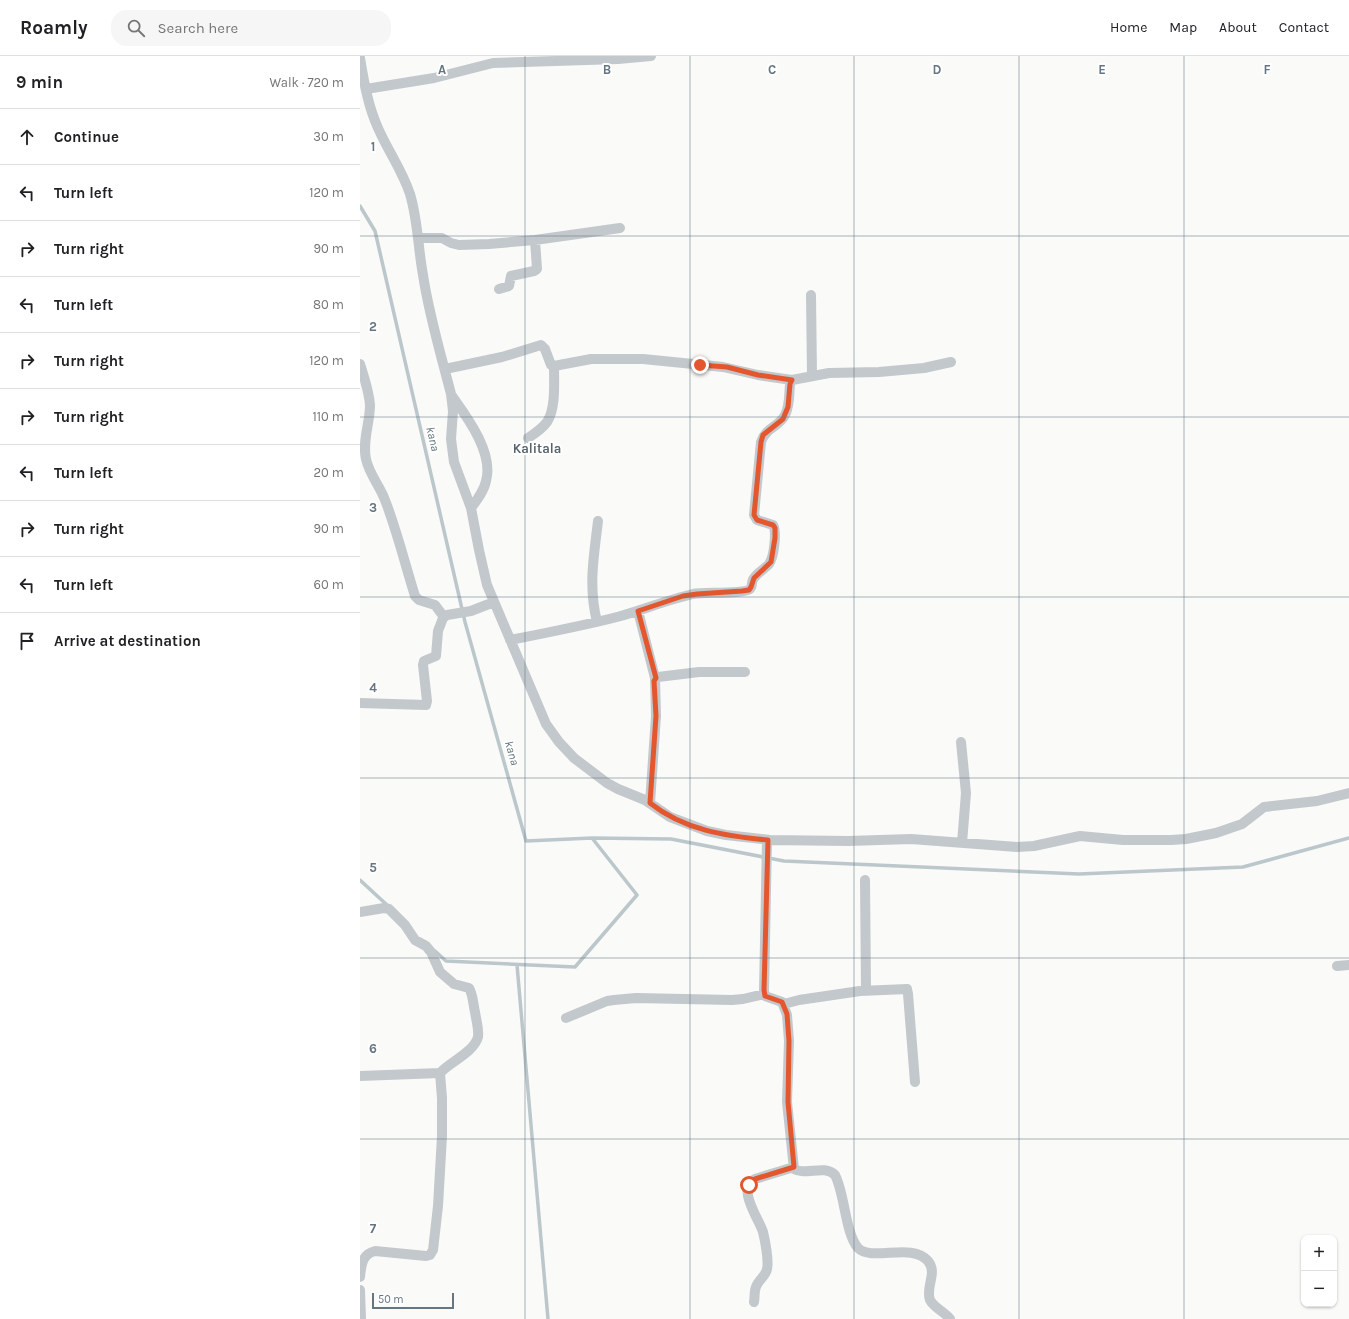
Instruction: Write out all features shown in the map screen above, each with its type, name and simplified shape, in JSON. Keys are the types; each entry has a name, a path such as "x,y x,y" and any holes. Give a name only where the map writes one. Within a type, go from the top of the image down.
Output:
{"street":[{"path":"366,89 441,76 493,63 618,59 651,56"},
{"path":"360,58 366,89 376,124 399,166 414,208 426,294 451,394 453,411 451,439 454,462 472,508 484,575 546,724 559,742 574,758 607,783 650,803 670,817 707,831 726,836 768,840 848,841 911,839 1017,847 1034,846 1080,836 1123,840 1186,839 1216,833 1242,824 1264,807 1317,801 1349,793"},
{"path":"418,238 442,238 459,245 535,240 620,228"},
{"path":"499,289 509,286 511,276 537,269 535,240"},
{"path":"811,295 812,376"},
{"path":"445,369 502,356 539,345 543,347 551,365 554,366 552,411 542,428 528,438"},
{"path":"554,366 591,360 643,359 723,367 758,375 792,380 842,372 879,372 924,368 951,362"},
{"path":"360,364 368,391 370,406 364,442 368,466 382,491 388,507 415,596 419,600 435,605 445,616"},
{"path":"510,640 596,622 697,594 749,590 754,578 769,564 772,556 775,528 773,525 757,520 754,515 759,452 763,435 783,419 788,407 790,384 792,380"},
{"path":"451,394 472,426 483,448 487,462 486,480 472,508"},
{"path":"596,622 592,601 592,574 598,520"},
{"path":"360,704 426,704 427,701 423,665 424,662 436,656 438,632 441,621 445,616 465,613 494,602"},
{"path":"638,611 656,678 654,681 656,716 650,803"},
{"path":"656,678 699,672 745,672"},
{"path":"961,742 966,793 962,843"},
{"path":"764,994 768,840"},
{"path":"865,880 866,990"},
{"path":"360,912 384,908 389,909 404,925 415,940 426,946 431,952 440,972 450,982 471,990 478,1037 473,1046 440,1073 360,1076"},
{"path":"1337,966 1349,965"},
{"path":"784,1004 799,1000 866,990 906,989 908,991 915,1082"},
{"path":"764,994 767,997 784,1004 787,1014 789,1041 788,1102 794,1167 799,1171 827,1171 835,1175 852,1236 860,1249 869,1253 909,1253 921,1256 928,1261 932,1268 929,1292 931,1302 950,1319"},
{"path":"566,1018 607,1001 614,1000 636,998 732,1000 764,994"},
{"path":"360,1277 363,1260 370,1252 375,1251 426,1256 430,1255 433,1250 438,1206 442,1136 442,1098 440,1073"},
{"path":"754,1302 756,1286 766,1273 768,1265 762,1230 749,1200 749,1185 751,1181 755,1179 794,1167"},
{"path":"360,1290 361,1319"}],"waterway":[{"name":"kana","path":"360,206 375,231 465,622 526,841 592,838 637,895 575,967 446,961 435,951"},
{"path":"592,838 671,839 784,861 1079,874 1243,867 1349,838"},
{"name":"kana","path":"360,880 387,905"},
{"path":"517,965 548,1319"}],"district":[{"name":"Kalitala","path":"537,448"}],"route":[{"path":"700,365 727,367 758,375 792,380 790,384 787,411 783,419 778,424 767,430 763,435 759,452 754,515 757,520 773,525 775,528 771,562 754,578 749,590 683,596 638,611 656,678 654,681 656,716 650,803 670,817 707,831 726,836 768,840 764,994 767,997 782,1002 787,1014 789,1041 788,1102 794,1167 755,1179 751,1181 749,1185"}]}
